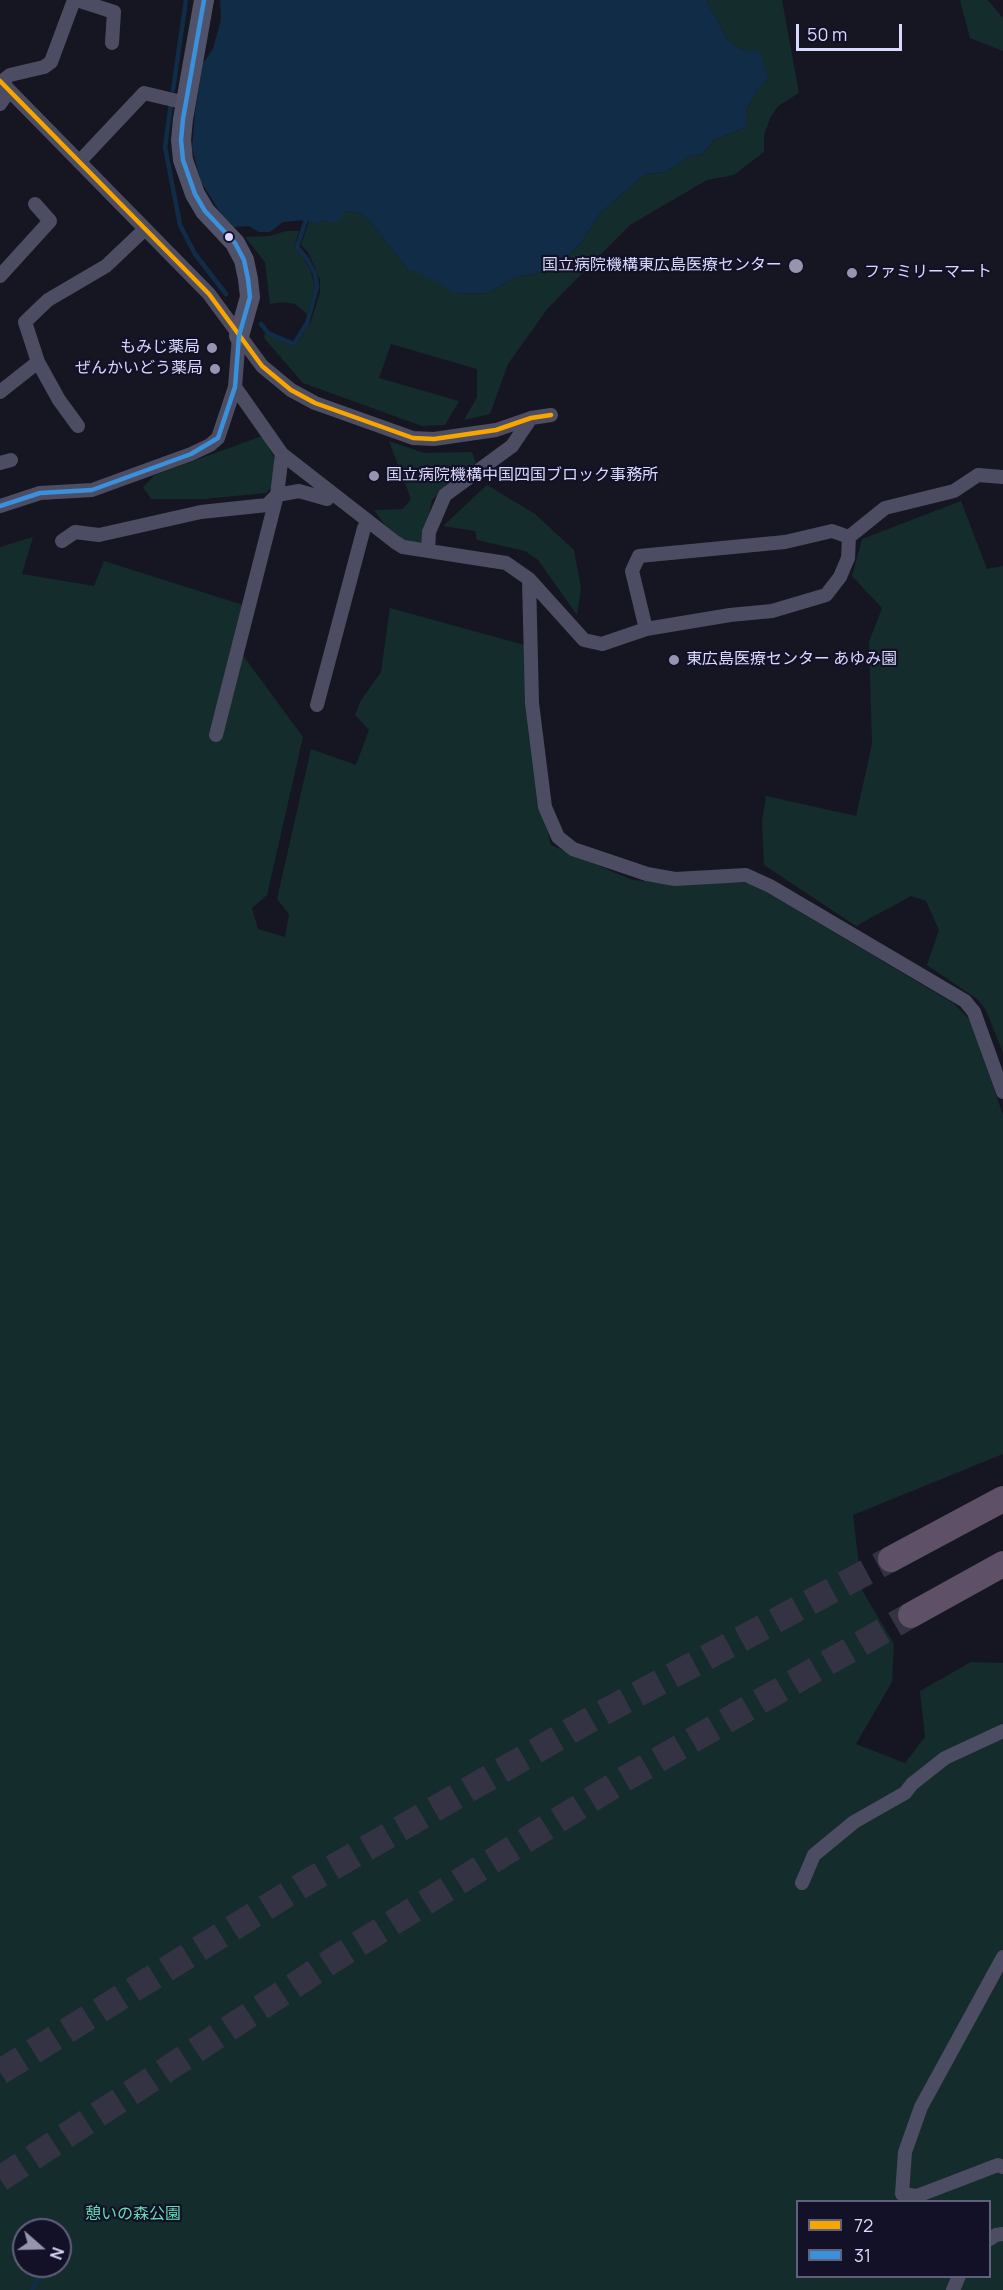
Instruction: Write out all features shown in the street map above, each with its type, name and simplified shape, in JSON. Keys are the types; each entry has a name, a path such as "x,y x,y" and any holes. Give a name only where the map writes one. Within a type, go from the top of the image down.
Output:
{"highway":[{"path":"891,1559 1003,1499"},
{"path":"911,1615 1003,1564"}],"street":[{"path":"0,104 3,85 10,75 44,67 51,62 75,0 114,12 112,43"},
{"path":"0,506 40,493 92,490 191,454 210,445 218,438 235,387 239,336 250,297 244,261 235,243 205,211 187,177 181,140 204,0"},
{"path":"3,85 208,294 262,366 291,390 315,403 413,438 434,440 496,430 531,418 551,416"},
{"path":"79,162 144,93 186,103"},
{"path":"0,276 50,221 35,204"},
{"path":"78,426 59,400 38,362 25,322 48,300 106,266 145,229"},
{"path":"0,392 38,362"},
{"path":"235,387 282,454 403,548 506,563 529,579 584,640 602,644 646,629 730,615 772,611 826,596 840,577 848,558 849,537 885,508 954,491 978,475 1003,477"},
{"path":"428,551 429,532 445,495 512,446 531,418"},
{"path":"216,735 277,495 282,454"},
{"path":"62,540 75,532 99,535 201,512 267,505 277,495 299,490 327,499 332,493"},
{"path":"317,705 364,528 369,522"},
{"path":"646,629 632,571 639,556 785,542 832,531 849,537"},
{"path":"529,579 532,703 545,807 558,837 573,849 647,874 675,879 747,875 770,886 965,1001 974,1012 1003,1092"},
{"path":"802,1883 814,1855 854,1822 905,1793 912,1784 945,1758 1003,1731"},
{"path":"1003,1958 921,2107 905,2152 902,2194 917,2196 998,2164 1003,2167"}],"green space":[{"path":"706,0 782,0 799,93 778,106 771,116 764,135 764,152 734,175 707,180 630,225 548,308 508,364 490,414 464,420 477,397 477,369 391,344 379,378 459,401 445,425 422,426 303,383 264,338 265,333 296,345 311,321 320,292 320,280 308,252 301,245 309,221 318,225 323,220 346,211 359,213 369,220 408,270 414,270 443,285 454,294 488,293 514,278 556,269 580,244 601,212 645,174 665,172 688,157 702,154 714,140 746,127 746,111 757,90 768,78 745,51 729,42"},
{"path":"960,0 988,0 1003,18 1003,51 970,38"},
{"path":"286,231 299,231 294,248 300,251 311,272 315,287 307,314 295,304 283,302 270,304 265,262 245,237 270,236"},
{"path":"262,436 275,459 274,485 266,493 204,499 151,499 143,487 155,475"},
{"path":"389,441 424,453 472,452 476,463 432,500 423,541 418,544 404,541 385,525 374,510 403,509 411,499"},
{"path":"487,485 535,514 574,550 581,588 577,615 538,560 525,551 477,540 475,531 443,526"},
{"path":"961,501 987,569 1003,566 1003,1053 986,1010 977,999 927,965 939,930 926,901 911,896 856,926 764,865 762,821 766,796 856,816 872,744 869,642 882,608 852,576 862,539"},
{"name":"憩いの森公園","path":"33,537 22,574 94,586 104,561 243,605 209,736 220,738 242,654 303,737 267,895 252,908 258,929 285,937 289,914 277,899 311,749 356,765 369,730 355,715 360,702 381,672 390,608 528,646 544,818 551,845 632,880 665,883 751,883 953,1003 970,1020 1003,1115 1003,1454 853,1515 862,1590 894,1644 892,1682 856,1744 905,1763 925,1737 920,1691 971,1662 1003,1663 1003,2290 0,2290 0,547"}],"water":[{"path":"220,0 706,0 729,42 745,51 760,51 768,78 757,90 746,111 746,127 714,140 702,154 688,157 665,172 645,174 601,212 580,244 556,269 514,278 488,293 454,294 442,285 408,270 369,220 359,213 346,211 336,223 323,220 318,225 306,220 283,222 270,232 259,232 249,226 234,227 222,215 201,182 192,148 203,63 213,49 221,19"}],"waterway":[{"path":"173,90 186,0"},
{"path":"171,104 165,147 180,225 195,254 226,294"},
{"path":"261,324 268,333 294,344 307,323 317,287 315,274 297,247 306,220"},
{"path":"32,2290 39,2278"}],"tunnel":[{"path":"0,2072 304,1884 593,1718 891,1559"},
{"path":"0,2179 336,1958 621,1781 911,1615"}],"transit line":[{"name":"31","path":"0,506 40,493 92,490 191,454 218,438 235,387 239,336 250,297 244,260 235,243 205,211 195,194 183,160 181,140 183,119 204,0"},
{"name":"72","path":"0,81 209,294 262,366 291,390 315,403 413,438 434,439 496,430 531,418 551,415"}],"place":[{"name":"国立病院機構東広島医療センター","path":"796,266"},
{"name":"ファミリーマート","path":"852,273"},
{"name":"もみじ薬局","path":"212,348"},
{"name":"ぜんかいどう薬局","path":"215,369"},
{"name":"国立病院機構中国四国ブロック事務所","path":"374,476"},
{"name":"東広島医療センター あゆみ園","path":"674,660"}]}
